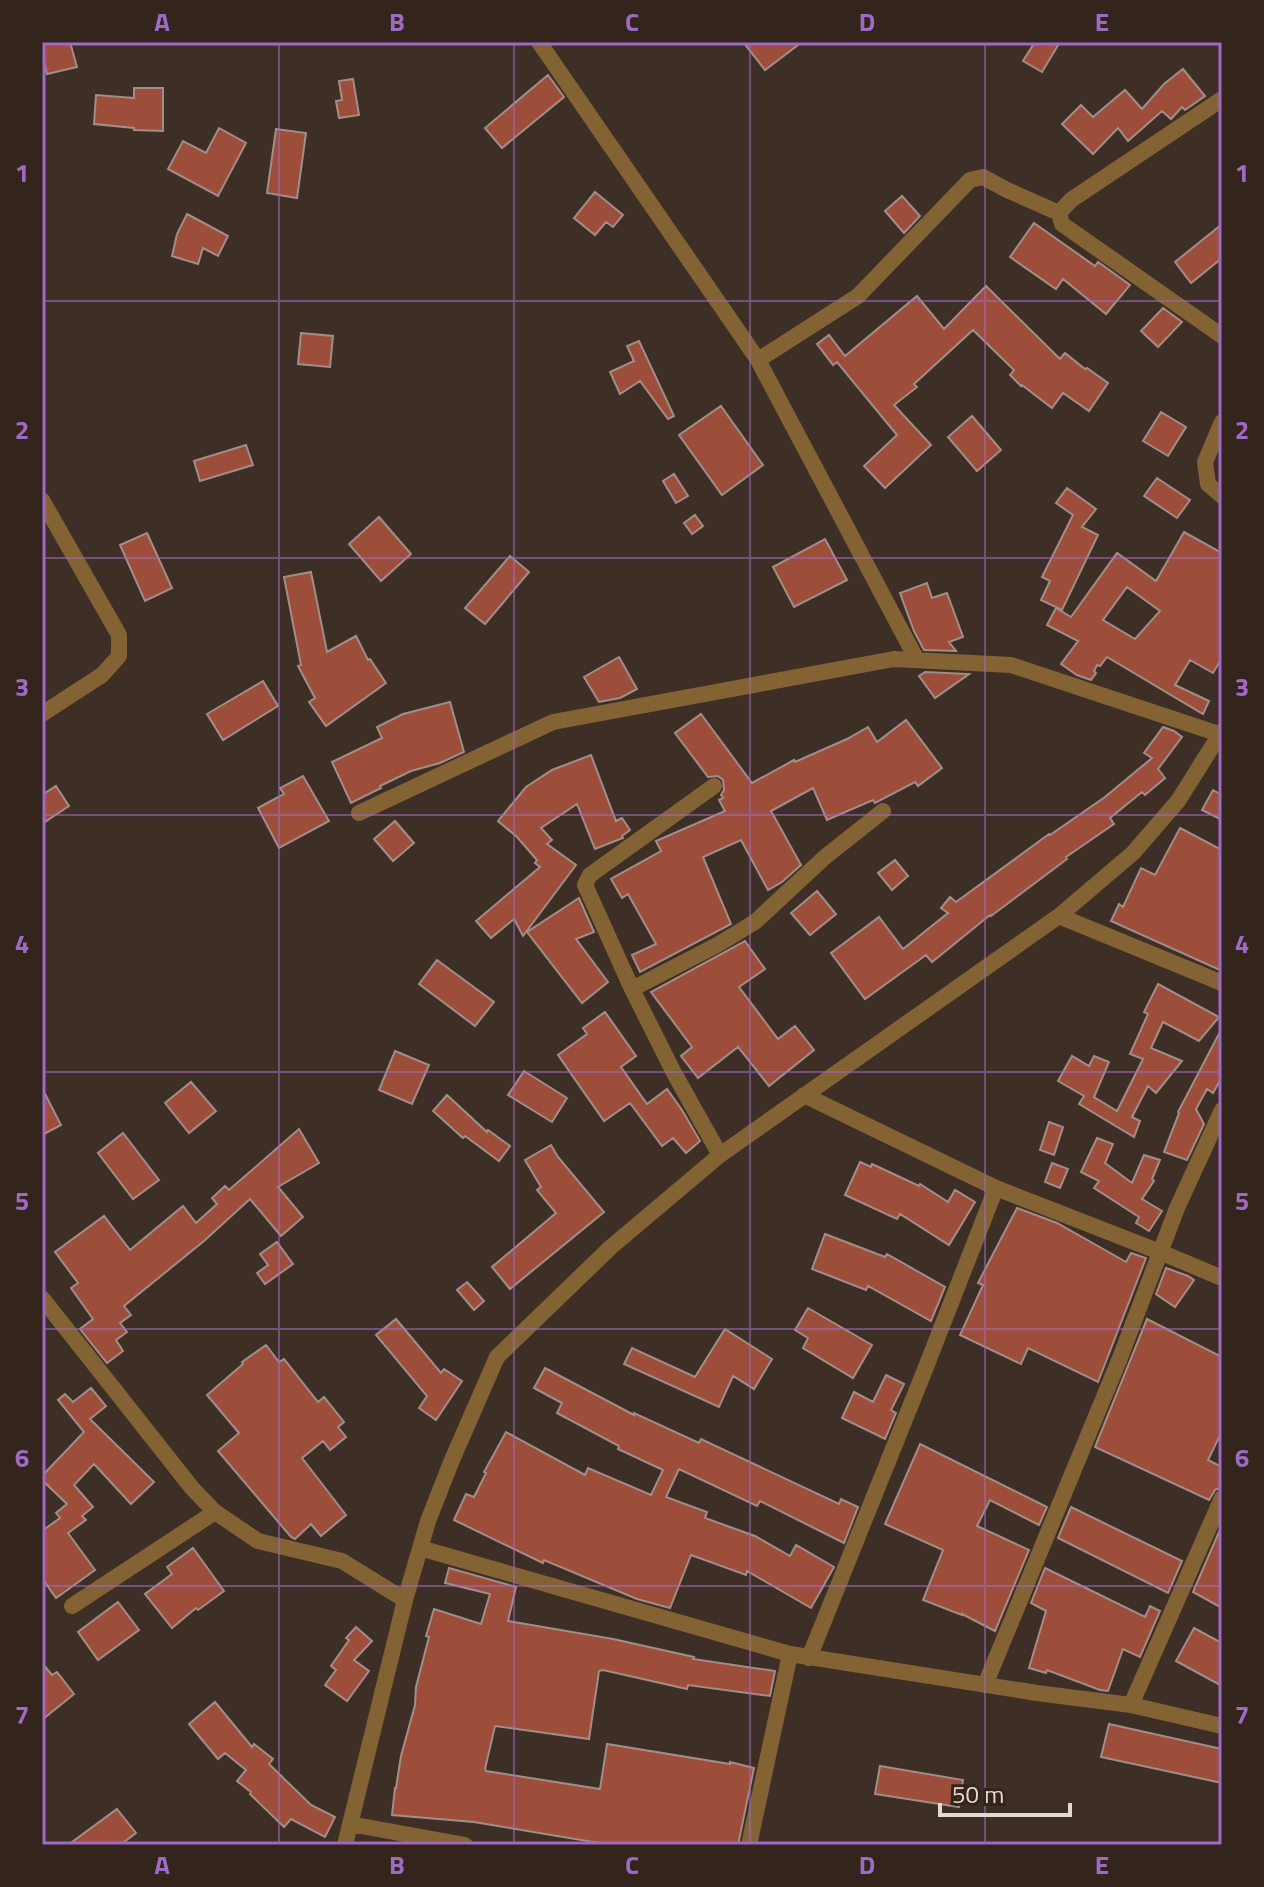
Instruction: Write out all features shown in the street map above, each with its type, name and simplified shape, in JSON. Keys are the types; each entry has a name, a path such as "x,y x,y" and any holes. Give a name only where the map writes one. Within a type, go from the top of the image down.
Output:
{"street":[{"path":"539,42 758,360 917,660"},
{"path":"1059,213 1071,200 1222,99"},
{"path":"758,360 858,296 970,180 983,177 1059,213"},
{"path":"1059,213 1062,224 1222,336"},
{"path":"1222,422 1205,462 1208,484 1222,496"},
{"path":"42,500 119,635 119,656 102,675 42,714"},
{"path":"345,1845 405,1600 428,1521 497,1357 611,1247 720,1155 1059,916 1133,853 1178,801 1221,733 1011,665 894,659 553,722 359,813"},
{"path":"714,786 590,875 585,885 632,989 720,1155"},
{"path":"632,989 755,922 825,857 883,811"},
{"path":"1059,916 1222,983"},
{"path":"804,1095 996,1188 1222,1278"},
{"path":"985,1685 1120,1358 1177,1208 1222,1110"},
{"path":"809,1658 996,1188"},
{"path":"42,1298 192,1488 215,1512 258,1541 342,1561 405,1600"},
{"path":"1131,1705 1222,1498"},
{"path":"72,1606 215,1512"},
{"path":"420,1548 790,1654 1131,1705 1222,1726"},
{"path":"749,1845 790,1654"},
{"path":"350,1824 465,1845"}],"building":[{"path":"42,42 70,42 77,67 47,74"},
{"path":"743,42 802,42 765,70"},
{"path":"1035,42 1060,42 1042,72 1023,61"},
{"path":"1183,69 1205,96 1185,110 1182,107 1171,119 1162,111 1128,141 1118,128 1093,154 1062,124 1081,105 1093,117 1125,90 1142,109 1164,84"},
{"path":"548,75 564,97 502,148 485,128"},
{"path":"353,79 359,115 339,118 336,101 342,100 339,81"},
{"path":"134,88 163,88 163,131 94,124 96,95 134,98"},
{"path":"219,128 246,143 218,196 168,169 183,141 206,153"},
{"path":"276,129 306,133 297,198 267,193"},
{"path":"595,192 623,215 613,227 606,222 595,235 574,218"},
{"path":"902,196 920,216 904,233 885,211"},
{"path":"187,214 228,236 218,256 203,248 198,264 172,256 177,234"},
{"path":"1034,223 1095,266 1098,262 1130,285 1106,314 1063,279 1056,289 1010,257"},
{"path":"1222,224 1222,258 1191,283 1175,262"},
{"path":"986,286 1060,359 1065,353 1108,383 1089,411 1063,393 1052,408 1021,386 1010,375 1014,370 973,330 914,384 917,387 894,405 931,445 885,488 864,466 897,435 837,362 833,365 817,344 829,335 845,356 917,296 944,329"},
{"path":"1163,308 1182,322 1158,347 1141,331"},
{"path":"301,333 333,336 330,367 298,364"},
{"path":"639,341 674,416 668,419 640,381 620,394 610,372 634,361 627,346"},
{"path":"721,406 763,465 722,495 679,435"},
{"path":"1161,412 1186,427 1168,456 1143,441"},
{"path":"972,416 1001,450 977,471 948,437"},
{"path":"246,445 253,465 200,481 194,461"},
{"path":"674,474 688,496 676,503 663,481"},
{"path":"1157,478 1190,500 1177,518 1144,496"},
{"path":"1067,488 1096,509 1082,527 1098,535 1062,610 1041,600 1050,581 1042,577 1073,515 1056,503"},
{"path":"695,515 703,526 692,534 684,523"},
{"path":"379,517 411,554 381,581 349,544"},
{"path":"1184,532 1222,553 1222,658 1213,673 1190,660 1175,685 1209,701 1203,714 1107,657 1100,666 1097,665 1091,680 1077,675 1061,664 1078,641 1047,625 1056,608 1071,617 1117,553 1156,581","holes":["1127,587 1160,611 1135,639 1103,620"]},
{"path":"147,533 172,588 145,601 120,545"},
{"path":"825,539 847,580 794,607 773,567"},
{"path":"510,556 529,572 485,624 465,608"},
{"path":"311,572 327,652 356,636 368,660 386,683 326,726 309,702 315,698 298,666 301,665 284,577"},
{"path":"927,583 932,598 947,593 963,637 949,642 956,651 924,650 914,631 900,593"},
{"path":"619,657 637,689 620,698 599,702 584,677"},
{"path":"925,672 969,674 935,698 919,676"},
{"path":"263,681 278,706 223,740 207,714"},
{"path":"450,702 464,752 411,771 351,803 332,762 382,738 377,727 403,714"},
{"path":"701,714 752,783 794,760 847,739 868,727 877,742 906,720 942,768 918,786 915,782 875,803 873,800 827,820 813,788 771,811 801,865 768,890 741,840 703,857 731,924 640,972 632,955 656,944 628,894 622,898 611,879 661,851 656,841 725,811 719,800 723,798 723,780 718,776 708,777 675,733"},
{"path":"1163,727 1182,737 1158,769 1165,778 1110,818 1114,824 1066,857 932,962 926,955 865,999 831,953 879,917 903,949 948,913 941,908 950,897 956,902 1105,797 1152,758 1144,753"},
{"path":"591,755 616,821 622,818 630,830 623,838 595,849 577,804 541,828 552,840 547,844 576,865 523,936 514,919 491,938 476,921 540,867 517,837 498,821 526,787 552,770"},
{"path":"303,776 329,821 279,848 258,808 284,794 280,788"},
{"path":"56,786 69,806 42,824 42,795"},
{"path":"1213,790 1222,795 1222,820 1202,810"},
{"path":"395,821 414,843 393,861 374,839"},
{"path":"1180,828 1222,850 1222,971 1111,921 1119,904 1123,907 1141,868 1155,875"},
{"path":"895,860 908,876 892,890 878,873"},
{"path":"817,891 836,914 810,935 791,913"},
{"path":"579,898 594,932 576,939 608,982 582,1003 527,932"},
{"path":"745,941 765,969 739,987 778,1039 795,1026 814,1050 769,1086 738,1047 698,1078 681,1056 692,1047 651,992"},
{"path":"437,960 494,1002 475,1026 419,984"},
{"path":"1158,984 1219,1017 1199,1041 1163,1022 1151,1048 1182,1061 1156,1093 1148,1086 1132,1117 1140,1121 1134,1137 1079,1104 1084,1096 1058,1081 1072,1056 1089,1066 1094,1056 1109,1062 1094,1097 1117,1111 1143,1059 1130,1054 1148,1014 1144,1012"},
{"path":"605,1012 636,1056 621,1067 647,1104 667,1089 700,1141 686,1153 673,1138 662,1146 630,1103 604,1121 558,1055 587,1034 583,1028"},
{"path":"1222,1028 1222,1077 1213,1093 1207,1089 1196,1109 1204,1124 1187,1160 1164,1152 1178,1112"},
{"path":"395,1051 429,1065 412,1104 379,1090"},
{"path":"524,1071 567,1098 552,1122 508,1095"},
{"path":"191,1082 216,1111 189,1133 165,1103"},
{"path":"42,1088 61,1125 42,1135"},
{"path":"447,1095 487,1132 510,1146 499,1161 465,1136 463,1138 433,1111"},
{"path":"1049,1122 1063,1127 1054,1155 1040,1150"},
{"path":"299,1129 319,1163 278,1187 303,1217 281,1236 250,1199 124,1306 131,1315 120,1323 127,1332 116,1340 123,1351 107,1363 80,1329 93,1319 71,1288 78,1283 55,1252 104,1216 130,1250 183,1206 196,1223 217,1204 212,1198 225,1186 229,1190"},
{"path":"123,1133 159,1180 133,1199 98,1153"},
{"path":"1097,1138 1113,1144 1105,1163 1132,1183 1144,1155 1160,1160 1152,1179 1154,1181 1142,1199 1162,1211 1149,1231 1136,1223 1139,1217 1094,1188 1099,1181 1081,1172"},
{"path":"551,1145 604,1212 510,1289 492,1267 556,1213 537,1190 541,1187 525,1160"},
{"path":"860,1162 920,1184 948,1202 955,1190 975,1202 949,1245 900,1214 897,1219 845,1195"},
{"path":"1052,1163 1068,1169 1060,1188 1045,1182"},
{"path":"1017,1208 1057,1223 1126,1262 1131,1253 1146,1258 1098,1382 1028,1348 1021,1364 960,1335 983,1285 978,1283"},
{"path":"825,1234 885,1257 887,1254 945,1287 931,1321 868,1286 866,1290 812,1269"},
{"path":"277,1242 293,1264 265,1284 257,1273 268,1265 260,1254"},
{"path":"1166,1268 1194,1280 1175,1307 1156,1294"},
{"path":"467,1282 484,1301 474,1310 457,1290"},
{"path":"808,1308 872,1345 853,1378 803,1348 808,1338 795,1330"},
{"path":"396,1319 441,1373 444,1369 462,1381 436,1420 419,1408 427,1396 376,1335"},
{"path":"1147,1319 1222,1357 1222,1431 1208,1460 1222,1467 1222,1487 1215,1490 1209,1500 1095,1447"},
{"path":"725,1329 772,1359 754,1389 733,1376 719,1407 624,1364 632,1348 695,1377"},
{"path":"266,1345 279,1362 284,1359 318,1402 324,1397 344,1422 338,1427 346,1437 330,1450 323,1441 302,1458 346,1515 321,1536 311,1524 295,1539 291,1537 218,1451 239,1433 207,1395 242,1362"},
{"path":"545,1368 634,1415 699,1443 701,1439 839,1504 841,1499 858,1507 844,1543 760,1501 757,1506 679,1469 666,1497 707,1512 705,1518 755,1536 790,1556 796,1545 834,1567 811,1608 747,1571 746,1575 691,1555 670,1608 637,1599 544,1560 543,1563 454,1520 466,1494 474,1497 506,1432 585,1475 588,1468 651,1495 663,1470 618,1449 619,1446 557,1413 562,1403 534,1388"},
{"path":"886,1375 904,1384 891,1410 896,1413 885,1439 842,1418 854,1392 873,1402"},
{"path":"91,1388 106,1406 90,1419 154,1482 131,1504 94,1464 74,1485 93,1507 82,1516 86,1520 68,1533 95,1570 56,1598 42,1578 42,1531 60,1518 56,1513 67,1504 42,1480 42,1476 84,1432 58,1400 65,1394 73,1402"},
{"path":"920,1444 1047,1507 1039,1525 990,1500 977,1526 1029,1550 995,1631 962,1614 923,1600 943,1550 885,1524"},
{"path":"1071,1507 1182,1561 1168,1593 1058,1538"},
{"path":"1222,1525 1222,1608 1193,1592"},
{"path":"193,1548 224,1591 172,1628 145,1594 172,1574 167,1567"},
{"path":"449,1568 516,1587 508,1621 613,1639 693,1659 775,1671 770,1696 688,1685 687,1689 599,1671 589,1739 495,1726 485,1769 600,1789 607,1744 754,1768 738,1845 611,1845 474,1822 392,1815 401,1756 415,1705 416,1687 429,1637 426,1636 434,1609 481,1624 490,1594 445,1583"},
{"path":"1045,1568 1145,1617 1150,1606 1160,1611 1140,1657 1123,1649 1108,1691 1047,1670 1046,1673 1029,1668 1046,1611 1031,1603"},
{"path":"118,1602 139,1630 98,1660 78,1632"},
{"path":"356,1627 372,1641 354,1660 369,1671 347,1701 325,1685 336,1670 331,1666 349,1640 346,1638"},
{"path":"1194,1628 1222,1643 1222,1686 1176,1661"},
{"path":"42,1663 52,1675 57,1672 74,1694 42,1720"},
{"path":"215,1702 252,1747 254,1744 273,1759 269,1764 311,1805 335,1817 325,1837 291,1819 284,1827 237,1781 246,1770 225,1753 218,1759 189,1724"},
{"path":"1109,1724 1222,1749 1222,1783 1101,1757"},
{"path":"880,1766 963,1780 959,1807 875,1794"},
{"path":"117,1809 136,1833 120,1845 68,1845"}]}
